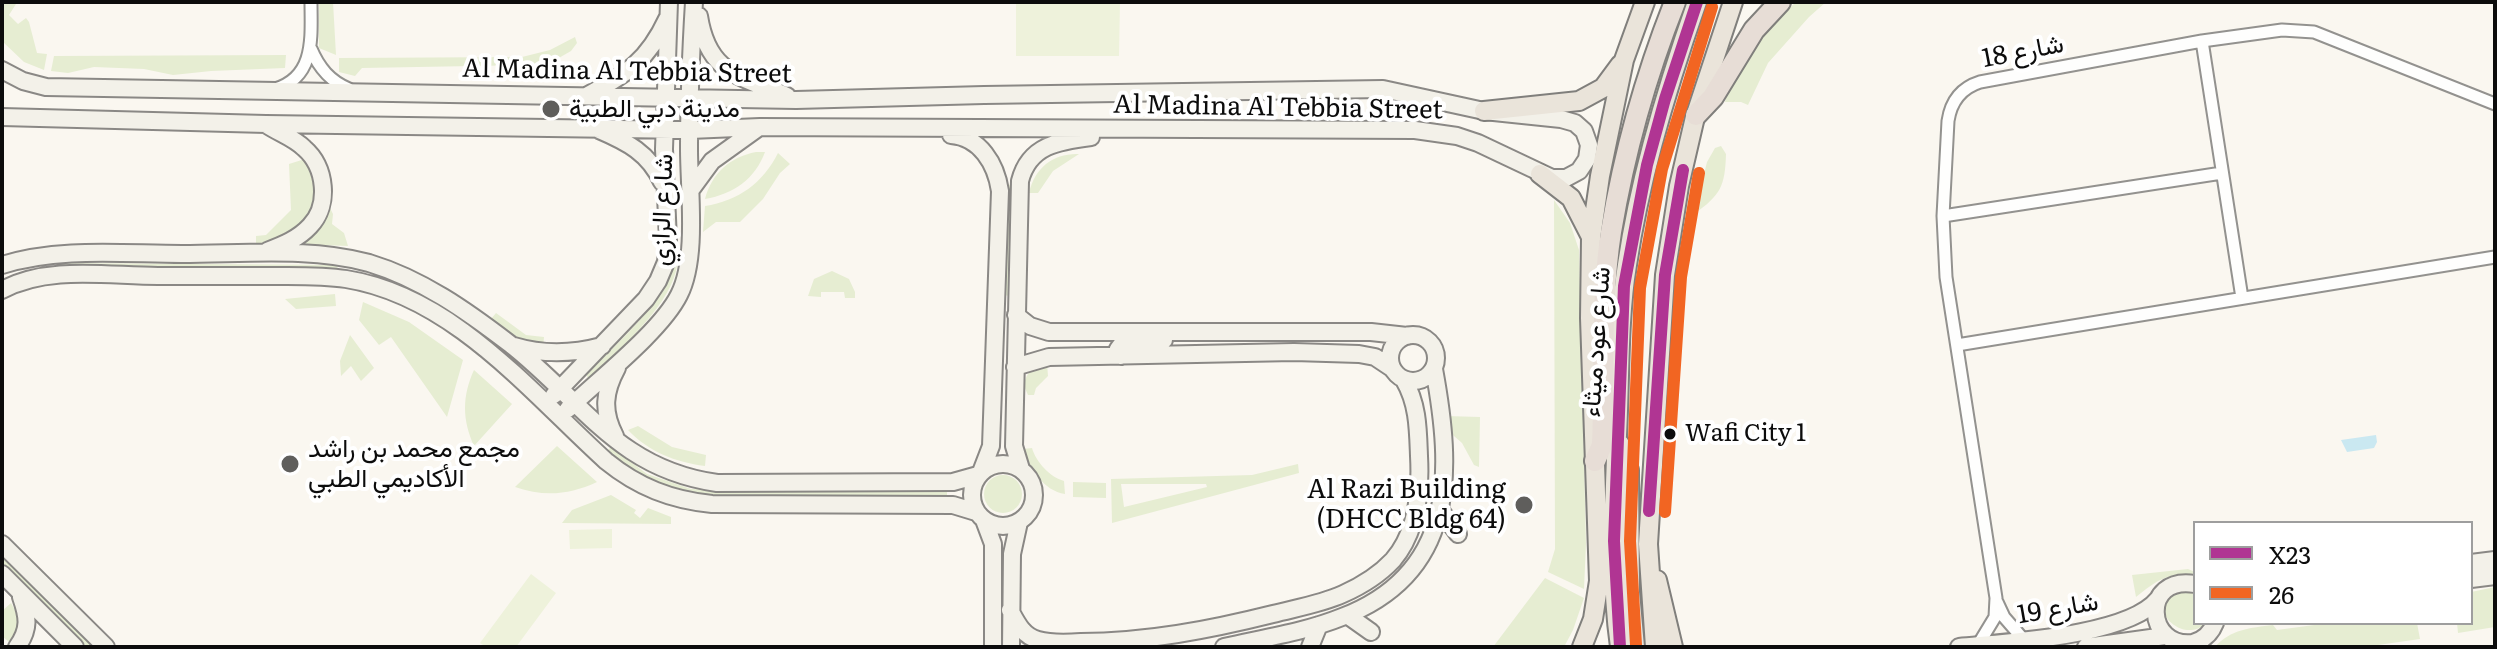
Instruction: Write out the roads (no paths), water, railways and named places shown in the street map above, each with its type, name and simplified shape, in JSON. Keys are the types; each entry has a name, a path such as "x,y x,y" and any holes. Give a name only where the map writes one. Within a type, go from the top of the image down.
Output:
{"highway":[{"path":"1595,461 1602,445 1603,330 1611,231 1641,103 1675,2"},
{"path":"1696,115 1713,97 1754,30 1780,2"}],"main road":[{"path":"1582,647 1593,619 1599,581 1590,318 1591,238 1595,202 1624,60 1645,2"},
{"name":"شارع عود ميثاء","path":"1620,647 1612,552 1627,264 1656,135 1697,2"},
{"path":"1655,647 1649,570 1649,518 1665,275 1679,186 1696,115 1733,2"},
{"path":"1484,111 1564,103 1591,97 1611,79 1624,60"},
{"path":"1540,174 1571,198 1591,238"},
{"path":"1617,438 1629,470 1630,581 1635,647"},
{"path":"1649,570 1661,590 1673,647"}],"street":[{"path":"270,90 293,80 308,61 311,2"},
{"path":"695,2 704,39 724,69 742,80 796,100"},
{"name":"شارع الرازي","path":"558,417 670,309 683,286 689,261 695,2"},
{"path":"586,96 636,66 651,50 669,8"},
{"name":"شارع الرازي","path":"544,404 646,299 666,262 665,129 669,8"},
{"name":"شارع 18","path":"1978,645 1995,617 1996,598 1946,277 1943,216 1950,111 1967,87 1980,82 2202,41 2303,30 2495,104"},
{"path":"2202,41 2242,298"},
{"path":"311,49 322,71 331,80 354,91"},
{"name":"Al Madina Al Tebbia Street","path":"2,70 23,81 46,87 667,99 796,100 1383,89 1484,111 1561,119 1575,123 1584,131 1589,145 1587,159 1579,171 1566,178 1552,178 1478,143 1436,132 760,127 690,130 2,117"},
{"path":"260,254 296,238 311,225 318,215 323,191 318,167 312,156 304,147 266,124"},
{"path":"590,127 640,151 653,163 666,192"},
{"path":"690,191 712,161 760,127"},
{"path":"927,128 934,133 957,135 970,140 988,157 998,177 1000,191 991,446 971,493 993,544 993,647"},
{"path":"1011,647 1012,543 1019,522 1030,512 1035,498 1032,483 1021,469 1014,446 1020,181 1027,164 1039,150 1057,141 1122,134 1135,129"},
{"path":"1943,216 2222,173"},
{"path":"2,265 53,254 260,254 340,257 393,271 449,299 512,346 618,441 663,470 689,479 717,483 953,482 1000,463 1021,469"},
{"path":"1957,345 2495,257"},
{"path":"349,280 359,268 393,271"},
{"path":"2,290 27,281 75,275 320,277 349,280 403,294 442,316 489,353 622,474 655,492 675,499 712,504 953,505 1001,526 1019,522"},
{"path":"1015,367 1049,357 1294,352 1359,354 1375,357 1398,374 1418,381 1430,375 1437,359 1432,344 1418,336 1371,332 1049,332 1030,326 1016,315"},
{"path":"1121,356 1118,349 1121,345 1161,341 1175,332"},
{"path":"1010,610 1023,632 1032,638 1061,643 1152,639 1325,601 1362,584 1393,559 1404,543 1417,506 1420,479 1417,417 1411,391 1390,362 1392,349 1407,336"},
{"path":"512,346 547,353 570,353 603,346"},
{"path":"618,441 608,421 605,403 607,389 623,357"},
{"path":"1224,647 1319,625 1347,615 1372,603 1408,575 1431,541 1441,511 1442,426 1434,369"},
{"path":"1441,511 1458,534"},
{"path":"2,544 106,647"},
{"path":"2473,563 2495,560"},
{"path":"2,574 75,647"},
{"path":"2473,579 2495,576"},
{"name":"شارع 19","path":"1959,647 2024,640 2128,620 2152,607 2170,587 2193,584"},
{"path":"17,647 28,627 27,613 19,591"},
{"name":"شارع 18","path":"1996,598 2004,617 2024,640"},
{"path":"2158,599 2155,619 2172,642"},
{"path":"1347,615 1371,632"},
{"path":"1181,647 1185,642 1246,627 1252,619"},
{"path":"1310,647 1319,625"},
{"name":"شارع 19","path":"2086,647 2172,642 2188,644 2211,632"}],"water":[{"path":"2376,435 2374,448 2347,452 2341,440"}],"place":[{"name":"مدينة دبي الطبية","path":"551,109"},
{"name":"Wafi City 1","path":"1670,434"},
{"name":"مجمع محمد بن راشد الأكاديمي الطبي","path":"290,464"},
{"name":"Al Razi Building (DHCC Bldg 64)","path":"1524,505"}]}
